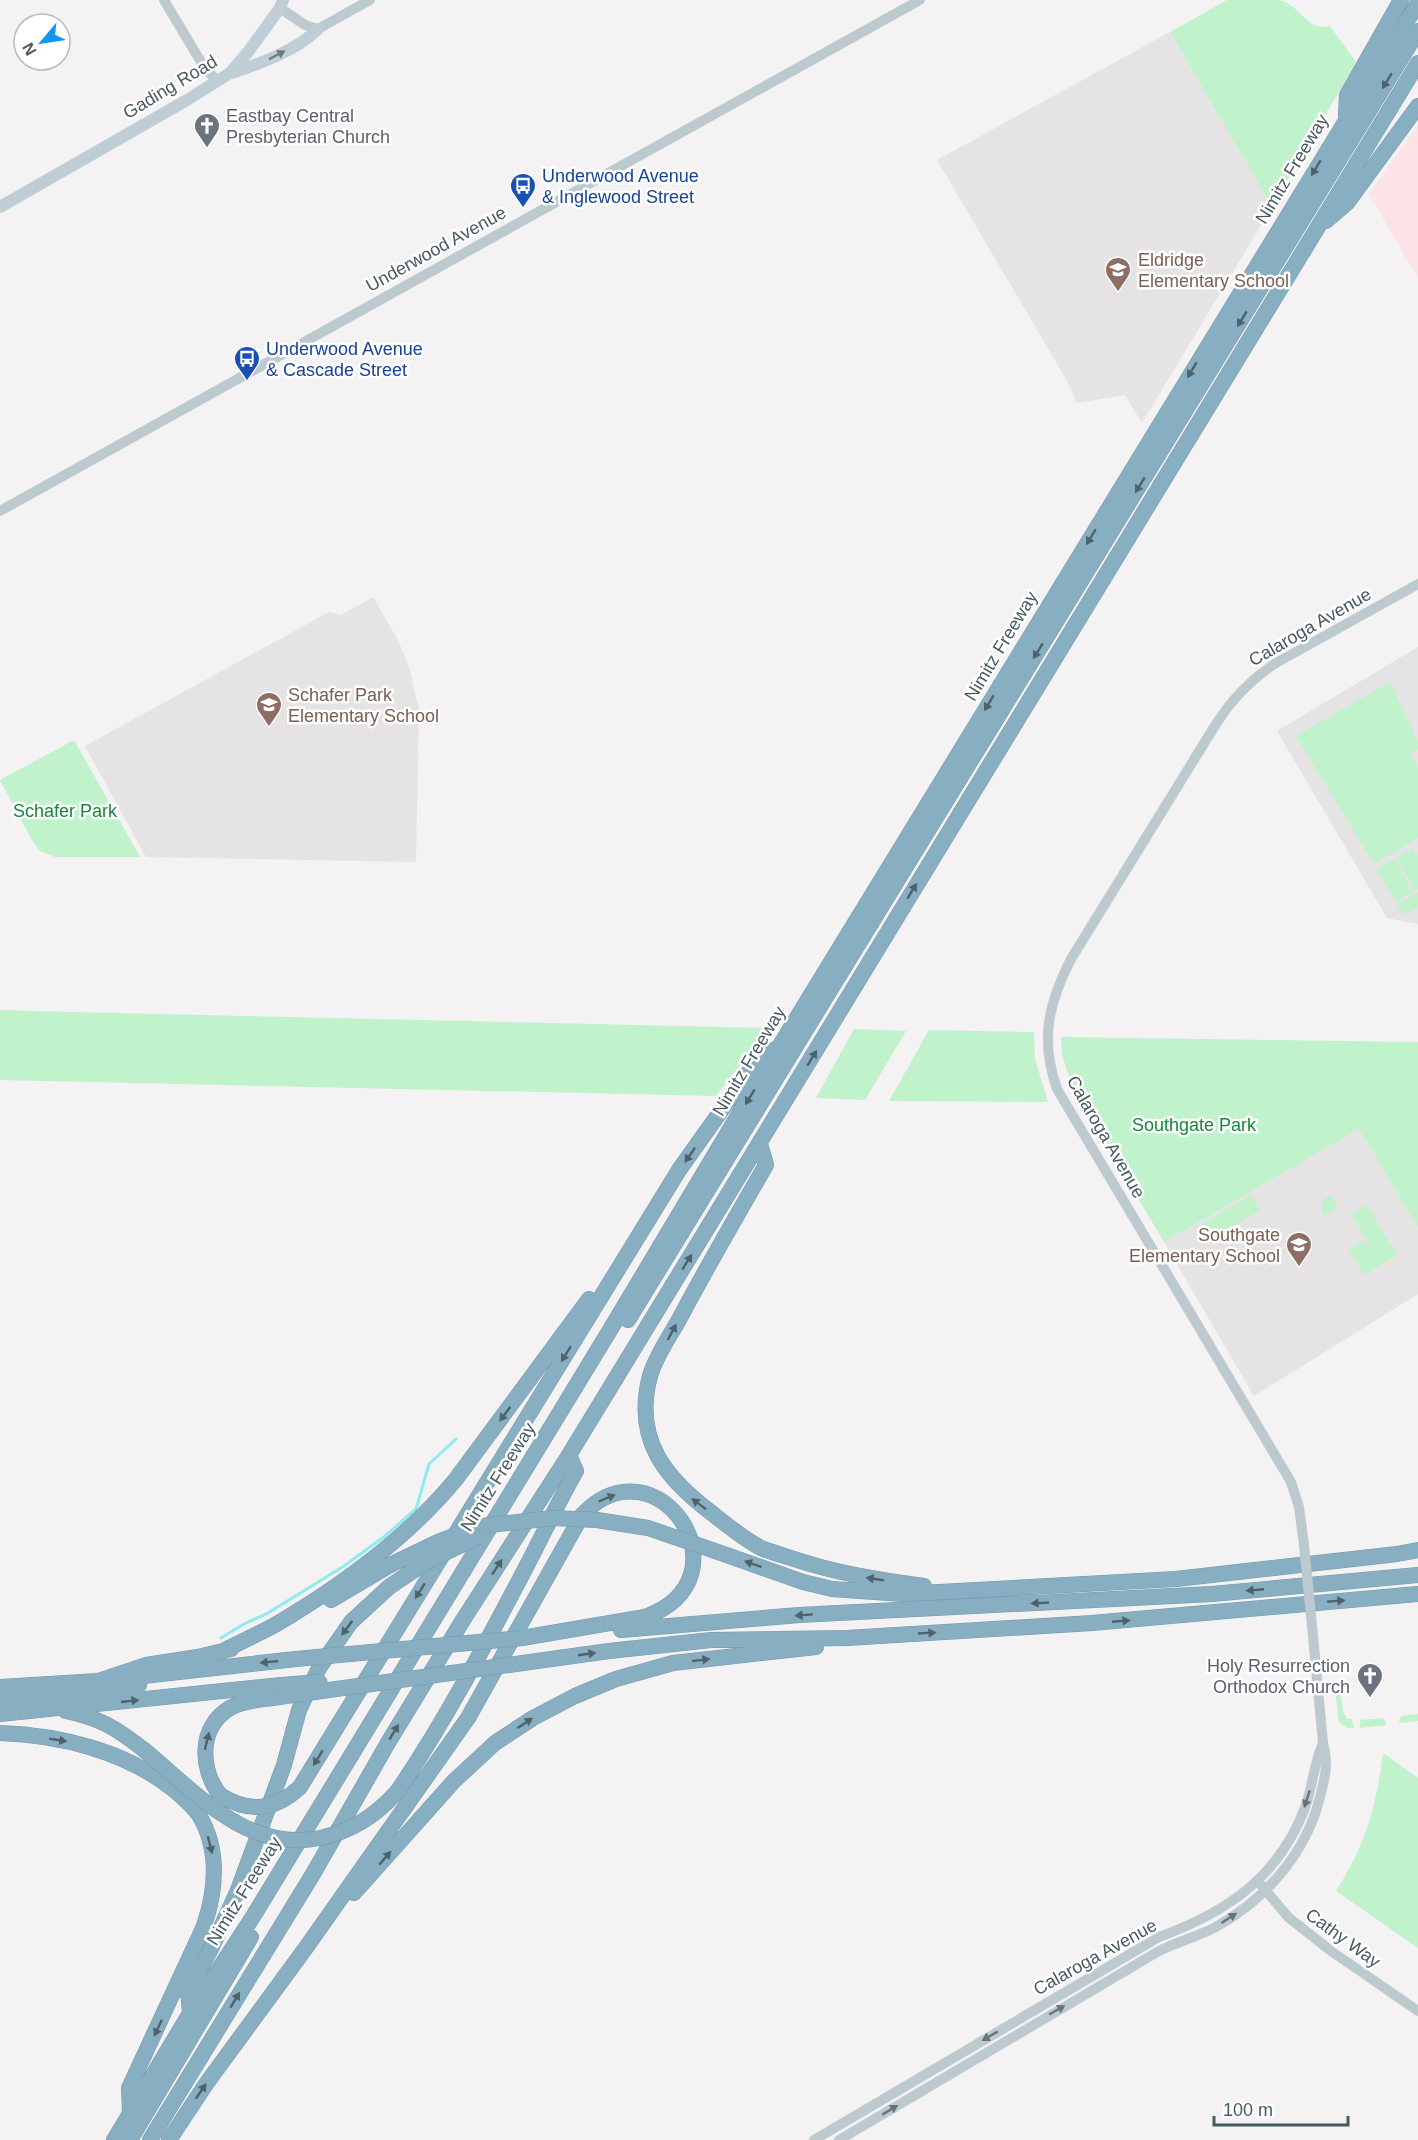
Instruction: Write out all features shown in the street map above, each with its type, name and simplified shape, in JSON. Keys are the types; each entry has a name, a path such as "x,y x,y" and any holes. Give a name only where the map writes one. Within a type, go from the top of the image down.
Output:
{"highway":[{"path":"1346,118 1347,95 1401,0"},
{"name":"Nimitz Freeway","path":"114,2140 190,2013 254,1915 780,1047 1418,3"},
{"path":"130,2140 283,1884 1418,31"},
{"path":"150,2140 313,1874 389,1741 569,1455 760,1144 1418,63"},
{"path":"1314,231 1347,203 1418,106"},
{"path":"780,1047 758,1059 679,1170 651,1214 300,1787 289,1797 276,1804 259,1807 243,1806 220,1795 208,1776 204,1755 207,1736 220,1715 232,1707 272,1698 453,1671 711,1640 847,1638 1092,1623 1418,1594"},
{"path":"760,1144 766,1165 716,1250 651,1376 646,1414 652,1445 658,1460 670,1478 686,1494 762,1548 855,1576 954,1591"},
{"path":"224,1651 285,1619 322,1595 382,1552 433,1507 507,1411 651,1214"},
{"path":"51,1708 91,1718 116,1728 232,1821 255,1832 286,1841 308,1840 341,1832 369,1818 397,1792 445,1715 576,1471 569,1455"},
{"path":"169,2140 206,2084 305,1949 468,1718 582,1515 591,1505 619,1492 649,1496 666,1503 680,1516 690,1534 694,1555 691,1571 684,1587 663,1608 645,1617 522,1638"},
{"path":"98,1681 146,1665 250,1644 282,1629 390,1565 450,1537 481,1526 554,1518 597,1520 648,1528 803,1582 832,1589 903,1594 1176,1579 1418,1552"},
{"path":"190,2013 188,1992 238,1890 284,1765 299,1710 319,1668 351,1622 389,1587 426,1562 508,1524"},
{"path":"0,1688 98,1681 296,1659 522,1638 799,1615 1212,1594 1418,1575"},
{"path":"305,1949 454,1781 495,1743 533,1718 575,1696 616,1679 673,1663 816,1647 847,1638"},
{"path":"0,1701 117,1690 243,1665"},
{"path":"0,1714 281,1685 453,1671"},
{"path":"0,1733 76,1743 105,1752 149,1773 188,1802 199,1815 210,1840 215,1868 211,1905 172,1998 129,2088 130,2112"}],"main road":[{"name":"Gading Road","path":"0,207 231,73 281,4"},
{"path":"231,73 272,58 310,37 318,29"}],"street":[{"path":"164,0 204,67 217,81"},
{"path":"318,29 370,0"},
{"name":"Underwood Avenue","path":"0,511 920,0"},
{"name":"Gading Road","path":"281,4 305,25 318,29"},
{"name":"Calaroga Avenue","path":"840,2140 1159,1951 1212,1929 1234,1916 1266,1891 1281,1874 1298,1850 1316,1810 1327,1757 1323,1743 1304,1545 1299,1507 1291,1482 1058,1089 1050,1065 1047,1037 1053,997 1071,959 1216,724 1234,699 1255,678 1276,663 1418,584"},
{"name":"Calaroga Avenue","path":"814,2140 1159,1937 1192,1925 1211,1915 1258,1882 1273,1866 1293,1834 1312,1785 1316,1758 1323,1743"},
{"name":"Cathy Way","path":"1258,1882 1288,1917 1331,1951 1418,2011"}],"shaded area":[{"name":"Eldridge Elementary School","path":"1170,32 1272,207 1142,423 1125,395 1077,403 1066,379 937,160"},
{"path":"1418,125 1418,278 1369,194"},
{"name":"Schafer Park Elementary School","path":"373,597 398,640 409,667 419,709 416,862 146,857 85,746 329,612 341,615"},
{"path":"1418,647 1418,924 1387,918 1277,731"},
{"name":"Southgate Elementary School","path":"1359,1129 1418,1228 1418,1294 1254,1396 1164,1242"}],"green space":[{"path":"1227,0 1279,0 1286,3 1309,22 1322,27 1330,26 1356,62 1272,207 1170,32"},
{"path":"1390,682 1418,742 1418,749 1410,754 1418,767 1418,838 1374,864 1296,736"},
{"name":"Schafer Park","path":"74,740 140,857 55,857 40,851 33,842 0,780"},
{"path":"1413,848 1418,856 1418,889 1415,891 1396,858"},
{"path":"1394,859 1413,892 1396,902 1376,869"},
{"path":"1418,892 1418,907 1404,915 1397,905"},
{"path":"0,1010 769,1028 716,1096 0,1080"},
{"path":"854,1029 906,1031 865,1100 816,1098"},
{"path":"929,1030 1034,1032 1035,1059 1048,1102 889,1101"},
{"name":"Southgate Park","path":"1061,1037 1418,1042 1418,1228 1359,1129 1164,1242 1072,1087 1062,1054"},
{"path":"1251,1195 1260,1210 1213,1238 1204,1223"},
{"path":"1331,1195 1338,1207 1323,1216 1321,1201"},
{"path":"1367,1205 1397,1255 1364,1275 1349,1250 1365,1240 1379,1260 1351,1214"},
{"path":"1335,1689 1340,1689 1343,1712 1347,1719 1352,1719 1354,1728 1347,1728 1339,1722"},
{"path":"1418,1714 1418,1721 1399,1723 1401,1716"},
{"path":"1384,1718 1386,1725 1360,1728 1360,1720"},
{"path":"1383,1753 1418,1778 1418,1948 1336,1891 1355,1857 1368,1825 1377,1791"}],"waterway":[{"path":"221,1638 268,1613 344,1566 385,1536 416,1509 429,1464 456,1439"}],"place":[{"name":"Eastbay Central Presbyterian Church","path":"207,149"},
{"name":"Underwood Avenue & Inglewood Street","path":"523,209"},
{"name":"Eldridge Elementary School","path":"1118,293"},
{"name":"Underwood Avenue & Cascade Street","path":"247,382"},
{"name":"Schafer Park Elementary School","path":"269,728"},
{"name":"Southgate Elementary School","path":"1299,1268"},
{"name":"Holy Resurrection Orthodox Church","path":"1370,1699"}]}
